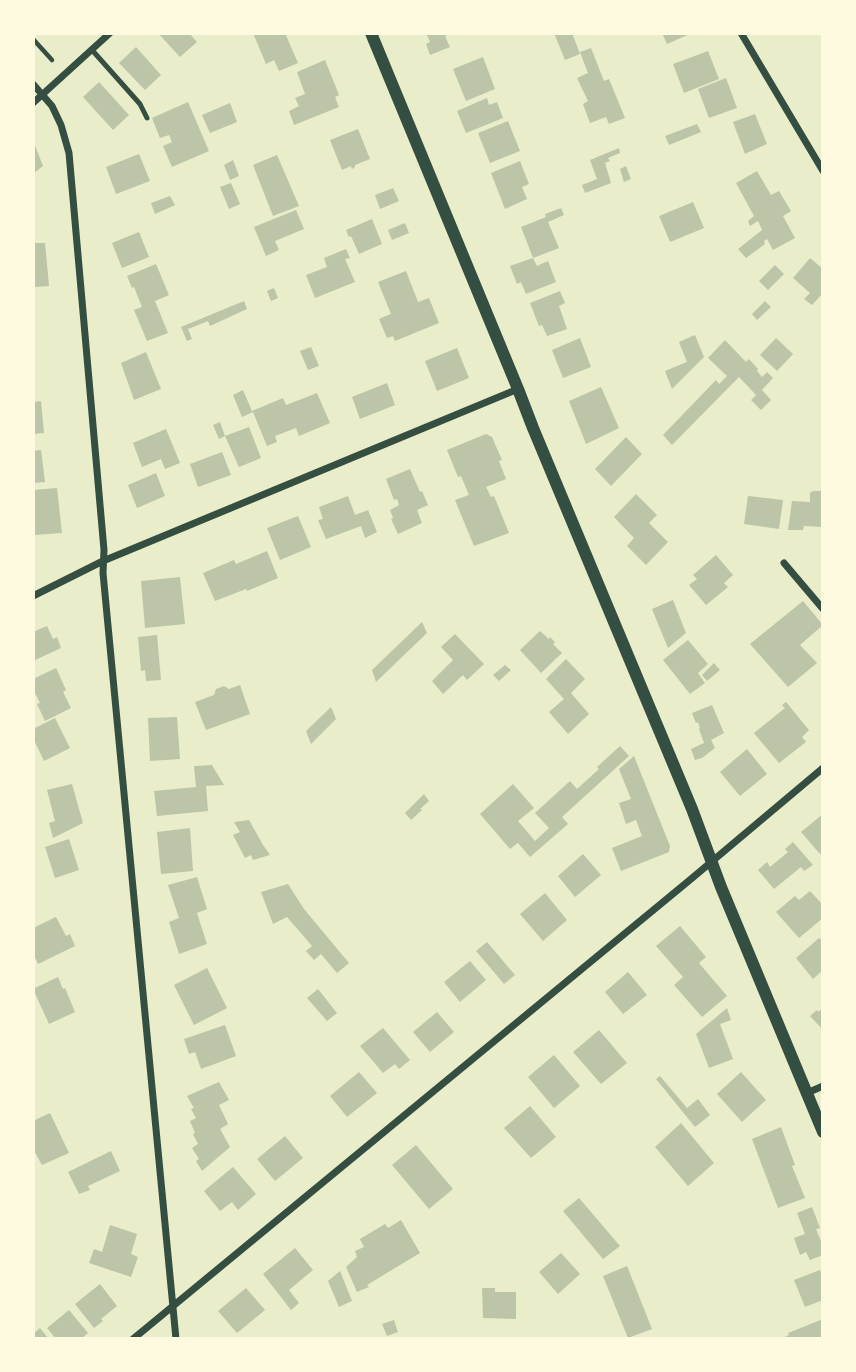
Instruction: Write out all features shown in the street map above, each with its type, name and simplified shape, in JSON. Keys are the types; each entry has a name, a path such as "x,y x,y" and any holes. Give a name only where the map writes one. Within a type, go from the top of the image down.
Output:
{"street":[{"path":"33,103 110,33"},
{"path":"371,33 823,1132"},
{"path":"741,33 823,171"},
{"path":"33,84 51,106 61,125 69,153 103,561 176,1339"},
{"path":"33,596 103,561 518,389"},
{"path":"784,563 823,608"},
{"path":"133,1339 823,768"},
{"path":"807,1093 823,1086"}],"lane":[{"path":"92,50 140,104 147,118"}],"path":[{"path":"33,39 52,60"}],"building":[{"path":"158,33 189,33 197,42 180,57"},
{"path":"253,33 285,33 298,63 279,71 274,60 266,64"},
{"path":"426,33 451,33 445,36 450,47 430,55 426,44 430,42"},
{"path":"554,33 572,33 580,54 565,60"},
{"path":"662,33 692,33 667,44"},
{"path":"136,47 161,75 145,90 119,63"},
{"path":"591,48 604,81 609,79 625,118 609,124 606,117 590,123 583,104 588,101 577,78 588,73 580,52"},
{"path":"708,51 719,79 684,93 673,64"},
{"path":"483,57 495,89 466,101 453,69"},
{"path":"325,60 339,95 335,97 339,107 294,125 289,111 299,106 295,98 305,94 297,72"},
{"path":"726,78 737,108 709,118 698,89"},
{"path":"99,82 129,115 113,130 83,97"},
{"path":"487,98 489,105 497,102 503,118 466,133 457,111"},
{"path":"188,102 209,151 172,167 163,146 172,142 169,135 160,138 152,118"},
{"path":"230,103 237,122 210,133 202,115"},
{"path":"755,114 767,144 745,154 733,122"},
{"path":"508,121 520,151 490,163 478,133"},
{"path":"697,124 701,132 669,145 665,136"},
{"path":"358,129 370,159 352,169 351,166 342,170 330,140"},
{"path":"33,140 43,166 33,174"},
{"path":"619,148 620,153 608,158 610,161 605,163 611,183 585,193 582,185 597,179 590,160"},
{"path":"139,154 150,181 116,194 106,167"},
{"path":"277,155 299,206 273,216 253,165"},
{"path":"233,160 239,176 230,180 224,165"},
{"path":"520,161 529,184 522,187 527,199 505,209 491,173"},
{"path":"626,166 631,179 624,182 620,169"},
{"path":"757,171 771,195 779,191 791,211 783,216 795,238 773,250 767,239 765,244 746,258 738,249 762,230 758,221 750,226 748,221 754,216 736,183"},
{"path":"231,183 240,204 229,209 220,187"},
{"path":"393,188 399,201 380,209 375,195"},
{"path":"170,196 175,205 155,214 151,203"},
{"path":"693,202 704,228 670,242 659,216"},
{"path":"561,208 564,215 548,222 559,248 533,258 521,227"},
{"path":"296,210 304,229 275,241 279,250 266,256 254,227"},
{"path":"372,219 382,244 359,254 346,230"},
{"path":"405,223 409,233 392,240 388,230"},
{"path":"139,232 149,257 122,268 112,243"},
{"path":"33,243 45,243 49,286 33,287"},
{"path":"346,249 350,258 345,259 355,282 315,298 306,275 327,267 324,258"},
{"path":"533,258 537,266 548,261 556,282 526,294 521,282 517,284 510,266"},
{"path":"810,258 823,269 823,293 812,305 804,299 810,293 793,278"},
{"path":"156,264 169,295 155,301 168,333 147,341 134,310 142,307 127,276"},
{"path":"775,265 784,274 768,290 759,281"},
{"path":"406,271 418,302 429,298 439,323 395,341 393,336 387,338 379,319 391,314 378,282"},
{"path":"274,288 278,298 271,301 267,291"},
{"path":"560,291 565,303 559,306 567,329 547,336 542,325 539,326 530,303"},
{"path":"244,301 247,309 210,326 208,321 188,329 192,339 187,341 181,327"},
{"path":"765,301 771,307 757,320 752,314"},
{"path":"695,335 704,357 672,389 665,371 687,362 679,342"},
{"path":"580,338 591,367 563,378 552,350"},
{"path":"776,338 793,354 777,371 760,355"},
{"path":"725,340 746,362 749,359 762,377 767,372 773,378 762,390 771,400 761,410 751,400 756,395 739,377 672,445 663,435 716,380 719,384 727,376 708,358"},
{"path":"311,347 319,366 308,370 300,351"},
{"path":"457,348 469,378 437,391 425,361"},
{"path":"146,352 161,389 134,400 121,363"},
{"path":"387,383 395,405 360,419 352,397"},
{"path":"601,387 619,428 586,444 569,401"},
{"path":"243,390 252,411 283,398 286,405 317,393 330,423 299,436 296,428 275,436 277,442 267,446 253,412 242,417 233,395"},
{"path":"41,401 44,433 33,434 33,402"},
{"path":"220,422 225,436 219,439 213,425"},
{"path":"249,427 261,458 239,467 225,436"},
{"path":"166,429 180,463 165,469 161,459 142,467 133,443"},
{"path":"486,434 492,437 502,460 499,461 506,479 486,487 491,497 494,496 509,533 474,546 455,500 469,495 447,450"},
{"path":"626,437 642,454 611,486 595,469"},
{"path":"41,450 45,482 33,483 33,451"},
{"path":"222,452 231,475 198,487 190,464"},
{"path":"410,469 428,505 417,510 422,523 398,534 390,510 399,505 397,499 394,500 386,479"},
{"path":"156,473 165,496 137,508 128,485"},
{"path":"57,488 62,533 34,535 33,490"},
{"path":"823,491 823,527 804,526 803,530 788,530 792,501 810,502 810,493"},
{"path":"636,494 657,515 649,523 668,542 646,565 627,546 634,538 614,517"},
{"path":"348,496 355,515 368,510 377,532 365,538 361,526 326,539 318,520 323,519 319,507"},
{"path":"748,496 783,500 779,529 744,524"},
{"path":"298,516 311,547 280,560 267,528"},
{"path":"267,551 278,578 215,601 203,573 234,560 236,564"},
{"path":"716,555 733,575 724,583 728,587 706,605 689,585 697,579 693,575"},
{"path":"180,577 185,624 145,628 141,581"},
{"path":"673,600 686,633 668,648 652,609"},
{"path":"803,601 823,625 800,645 817,663 788,687 750,644"},
{"path":"422,622 427,633 376,682 372,670"},
{"path":"47,626 53,639 57,637 61,648 33,661 33,632"},
{"path":"540,631 555,642 553,644 562,653 541,673 520,650"},
{"path":"455,634 484,664 467,680 463,675 443,694 432,681 453,660 441,647"},
{"path":"157,635 161,680 146,681 145,670 141,671 138,637"},
{"path":"688,640 708,664 698,673 705,683 690,694 663,660"},
{"path":"566,659 585,679 571,693 589,714 568,734 549,712 564,699 546,679"},
{"path":"714,663 720,670 707,681 702,675"},
{"path":"505,665 511,670 499,681 493,675"},
{"path":"56,668 71,708 45,721 37,704 40,703 33,689 33,679"},
{"path":"240,685 250,714 206,730 195,702 214,695 216,689 224,686 229,689"},
{"path":"786,702 809,730 802,737 806,742 779,763 754,733 785,708 782,705"},
{"path":"712,705 724,733 711,740 715,748 695,760 691,749 704,743 698,722 696,723 692,713"},
{"path":"331,707 336,719 311,744 306,731"},
{"path":"177,717 180,759 150,761 148,718"},
{"path":"55,718 70,748 44,761 33,738 33,729"},
{"path":"620,746 629,756 562,817 568,824 530,857 518,843 510,849 480,814 513,784 534,808 518,821 535,841 549,828 535,813 570,781 577,789"},
{"path":"747,749 767,774 740,796 720,772"},
{"path":"634,756 670,846 669,852 621,871 612,848 642,836 636,820 626,824 619,803 631,799 619,769"},
{"path":"212,765 224,785 206,786 208,811 157,816 154,791 196,787 194,766"},
{"path":"72,784 83,823 53,838 49,823 55,821 47,790"},
{"path":"424,794 429,801 411,820 405,813"},
{"path":"823,814 823,851 820,854 801,832"},
{"path":"249,820 270,855 253,860 251,855 245,858 233,835 240,832 234,822"},
{"path":"190,828 193,871 161,874 157,832"},
{"path":"69,839 79,870 55,878 45,847"},
{"path":"793,842 813,865 804,871 801,867 774,889 758,870 767,862 770,867 788,852 785,849"},
{"path":"583,854 601,875 575,897 558,876"},
{"path":"197,877 207,909 197,913 207,944 179,954 169,922 179,918 168,885"},
{"path":"288,884 304,909 349,963 337,973 321,954 314,960 306,951 312,946 287,917 273,924 261,892"},
{"path":"810,891 823,905 823,918 799,938 776,912 795,896 799,900"},
{"path":"545,893 567,920 543,941 520,914"},
{"path":"56,917 66,936 70,934 75,946 38,964 33,953 33,928"},
{"path":"680,926 706,957 699,963 727,996 702,1017 674,985 683,977 656,946"},
{"path":"819,938 823,942 823,970 813,979 796,958"},
{"path":"487,942 515,975 504,984 476,951"},
{"path":"470,961 486,980 460,1002 444,982"},
{"path":"207,968 227,1008 194,1025 174,985"},
{"path":"628,972 647,995 623,1014 605,992"},
{"path":"58,977 75,1012 49,1024 33,989"},
{"path":"318,989 337,1013 327,1021 307,998"},
{"path":"727,1008 731,1020 720,1024 733,1059 709,1068 696,1034"},
{"path":"823,1008 823,1030 810,1016"},
{"path":"437,1012 454,1032 430,1052 413,1032"},
{"path":"225,1025 236,1056 201,1069 195,1052 189,1054 184,1039"},
{"path":"383,1028 410,1060 399,1069 395,1064 383,1073 360,1046"},
{"path":"599,1030 627,1063 601,1084 573,1052"},
{"path":"554,1055 580,1086 554,1108 528,1077"},
{"path":"359,1072 377,1093 347,1117 330,1096"},
{"path":"741,1072 766,1100 742,1122 717,1094"},
{"path":"660,1076 687,1108 698,1099 710,1115 695,1127 656,1079"},
{"path":"219,1082 229,1100 219,1105 228,1124 220,1129 230,1147 202,1171 192,1148 198,1144 190,1121 196,1118 187,1096"},
{"path":"530,1106 556,1137 531,1158 504,1128"},
{"path":"50,1113 69,1153 42,1165 33,1149 33,1121"},
{"path":"681,1123 714,1163 688,1186 655,1147"},
{"path":"781,1127 805,1198 778,1208 752,1139"},
{"path":"285,1136 303,1158 275,1181 257,1159"},
{"path":"416,1145 453,1189 429,1209 392,1165"},
{"path":"111,1151 120,1171 88,1186 90,1190 79,1194 68,1172"},
{"path":"233,1167 256,1194 238,1210 232,1202 220,1211 204,1191"},
{"path":"579,1198 620,1246 603,1259 563,1211"},
{"path":"812,1207 820,1228 816,1229 823,1246 823,1255 810,1260 806,1252 800,1255 794,1238 805,1234 797,1213"},
{"path":"401,1220 420,1253 357,1292 346,1267 357,1257 355,1251 364,1247 360,1239 385,1224 388,1228"},
{"path":"110,1225 137,1234 131,1254 138,1257 131,1277 89,1263 94,1249 102,1252"},
{"path":"295,1248 313,1270 289,1290 299,1303 291,1310 263,1274"},
{"path":"561,1253 580,1274 558,1294 539,1272"},
{"path":"627,1266 652,1329 628,1338 603,1276"},
{"path":"820,1270 823,1276 823,1300 805,1307 794,1280"},
{"path":"340,1271 352,1301 339,1307 328,1281"},
{"path":"100,1284 117,1306 94,1328 75,1304"},
{"path":"246,1288 265,1310 237,1333 218,1311"},
{"path":"482,1288 495,1288 495,1292 516,1292 516,1319 483,1318"},
{"path":"69,1310 88,1333 81,1339 56,1339 47,1328"},
{"path":"823,1319 823,1336 816,1339 780,1339 789,1335 788,1333"},
{"path":"394,1320 398,1332 387,1336 382,1324"},
{"path":"40,1328 49,1339 33,1339 33,1334"}]}
